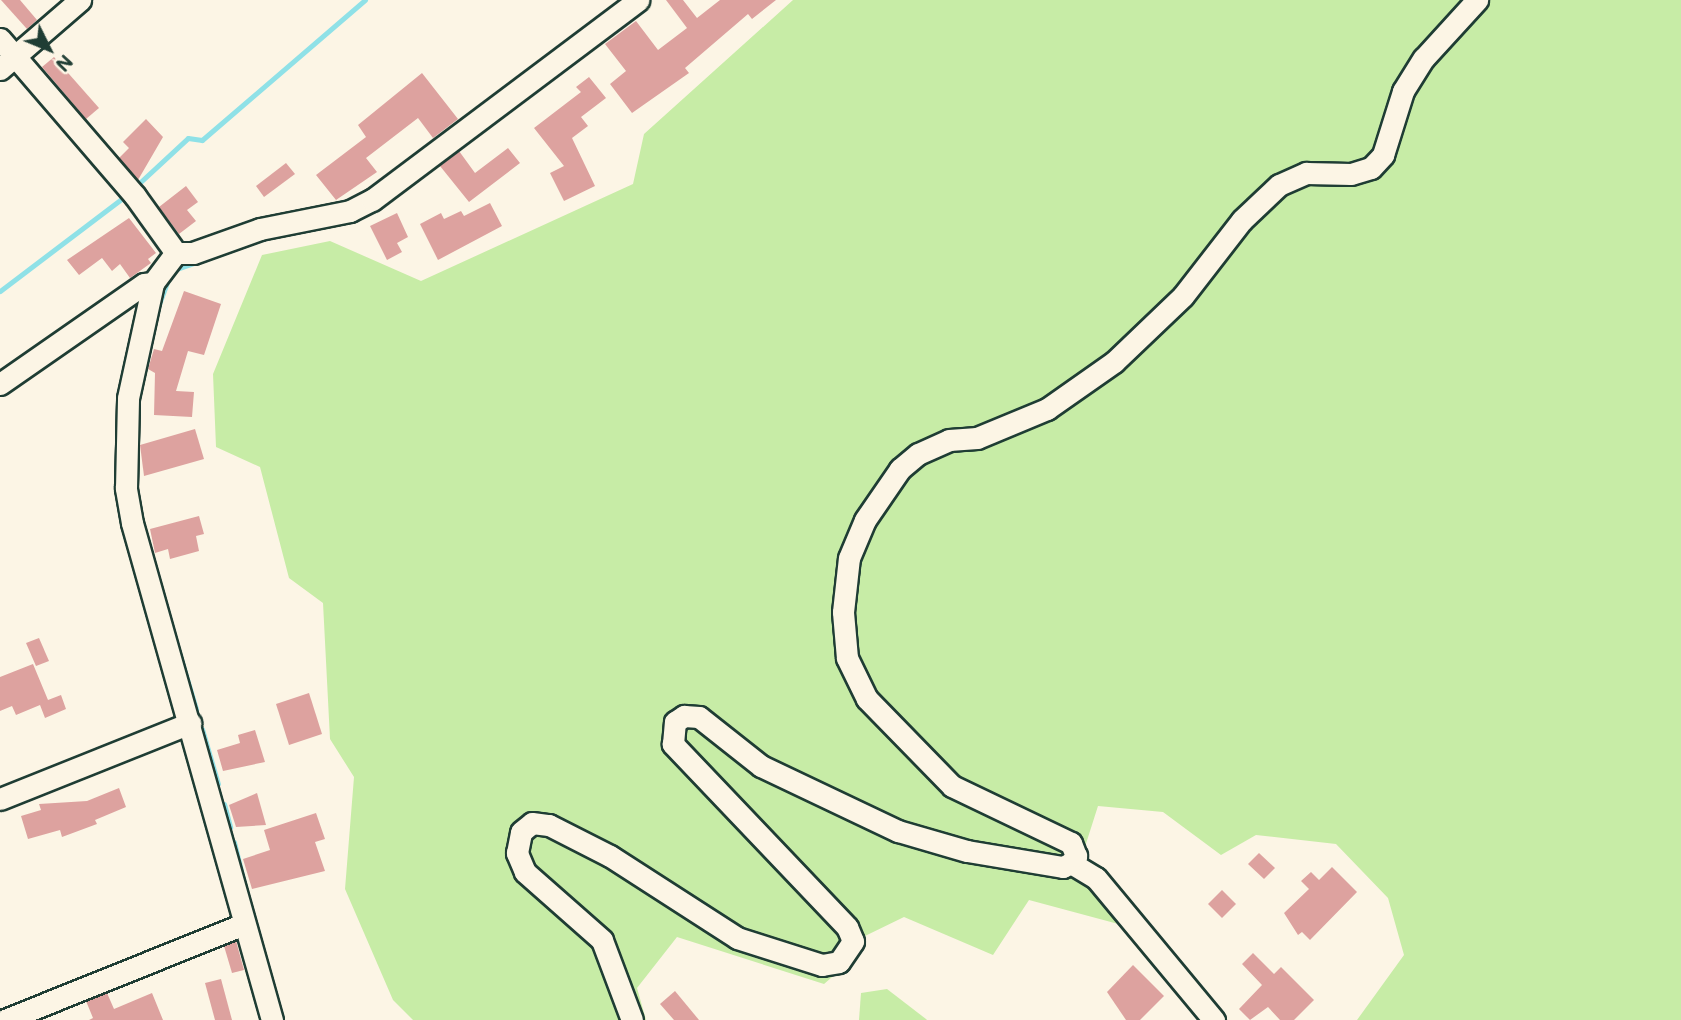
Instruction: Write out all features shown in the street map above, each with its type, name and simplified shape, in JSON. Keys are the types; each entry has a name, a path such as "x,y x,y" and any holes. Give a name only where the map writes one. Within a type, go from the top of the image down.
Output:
{"street":[{"path":"8,63 80,0"},
{"path":"176,253 193,253 260,229 350,211 372,200 638,0"},
{"path":"632,1020 602,940 525,872 517,853 521,832 532,823 549,825 610,856 737,938 822,965 839,962 853,940 847,927 673,744 675,722 684,716 699,717 761,766 898,831 967,851 1063,867 1071,863 1076,856 1071,843 952,786 867,699 848,658 843,612 849,558 865,520 900,469 918,454 949,440 977,438 1046,410 1114,362 1183,296 1242,220 1279,185 1306,173 1351,174 1371,168 1383,155 1403,91 1424,58 1477,0"},
{"path":"0,38 8,63 131,191 176,253"},
{"path":"176,253 153,283 128,398 126,488 272,1020"},
{"path":"0,384 144,284 153,283"},
{"path":"0,799 190,723"},
{"path":"1071,863 1096,878 1214,1020"},
{"path":"5,1020 244,924"}],"green space":[{"path":"793,0 1681,0 1681,1020 1357,1020 1404,955 1388,898 1336,844 1256,835 1221,855 1163,812 1098,806 1083,853 1226,1020 1201,1020 1122,925 1029,900 993,955 904,917 865,936 853,959 824,984 677,937 637,988 646,1020 413,1020 393,1000 345,889 354,777 330,739 323,603 289,578 260,467 216,447 213,374 262,255 330,241 421,281 633,184 644,134"},
{"path":"887,989 927,1020 859,1020 861,993"}],"building":[{"path":"1,0 20,0 37,20 27,29"},
{"path":"666,0 683,0 697,18 720,0 776,0 752,19 748,14 685,68 689,73 632,113 610,84 626,71 605,44 636,21 658,50 687,28"},
{"path":"54,57 99,108 86,119 42,67"},
{"path":"422,73 458,119 433,138 418,118 366,158 377,172 336,200 316,175 366,137 358,125"},
{"path":"589,77 606,98 581,117 588,126 572,138 595,186 564,201 550,173 564,166 534,128 581,92 576,87"},
{"path":"146,119 163,137 138,180 119,158 129,148 123,142"},
{"path":"508,148 520,163 469,202 440,166 459,151 475,173"},
{"path":"286,163 295,174 264,197 256,186"},
{"path":"186,186 198,202 187,210 196,221 179,234 159,207"},
{"path":"490,203 502,226 438,260 420,224 441,213 444,219 461,211 464,216"},
{"path":"397,213 408,237 397,243 402,252 387,260 370,226"},
{"path":"129,218 156,253 148,259 151,263 130,278 120,264 112,271 102,258 79,275 67,260"},
{"path":"184,291 221,304 204,355 188,351 176,391 194,392 192,417 154,415 155,373 148,369 154,349 162,351"},
{"path":"195,429 204,459 144,476 140,445"},
{"path":"199,516 204,534 196,536 199,551 170,559 168,549 155,553 150,529"},
{"path":"39,638 49,661 36,666 26,643"},
{"path":"33,664 48,700 61,695 66,709 45,718 40,705 16,715 12,706 0,711 0,677"},
{"path":"309,693 322,734 289,745 276,704"},
{"path":"255,730 265,762 223,771 217,750 240,743 238,735"},
{"path":"119,788 126,807 95,820 97,824 62,837 60,830 28,839 21,816 41,810 39,804 87,801"},
{"path":"257,793 266,825 236,827 229,805"},
{"path":"316,813 325,839 315,842 325,871 252,889 243,859 270,850 264,830"},
{"path":"1259,853 1275,868 1264,879 1248,864"},
{"path":"1332,867 1357,892 1310,940 1302,932 1298,935 1284,913 1309,889 1301,881 1311,872 1319,880"},
{"path":"1222,890 1236,904 1222,918 1208,904"},
{"path":"236,941 244,970 232,973 224,946"},
{"path":"1253,953 1274,974 1281,967 1314,1000 1294,1020 1280,1020 1268,1007 1250,1020 1239,1009 1262,985 1242,964"},
{"path":"1133,965 1164,996 1140,1020 1126,1020 1107,992"},
{"path":"221,979 232,1020 215,1020 205,983"},
{"path":"675,991 699,1020 674,1020 660,1004"},
{"path":"107,993 114,1009 152,993 163,1020 89,1020 93,1018 86,1001"}],"waterway":[{"path":"135,187 188,138 202,140 365,0"},
{"path":"0,291 128,194"},
{"path":"158,307 171,271 248,244"},
{"path":"177,646 196,709"},
{"path":"202,729 218,784"},
{"path":"224,804 230,827"},
{"path":"234,842 245,887"}]}
